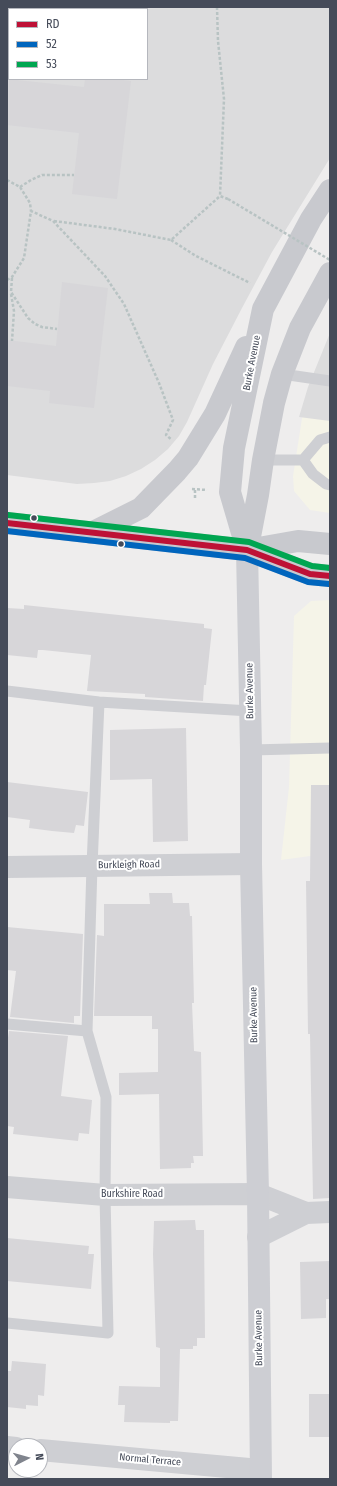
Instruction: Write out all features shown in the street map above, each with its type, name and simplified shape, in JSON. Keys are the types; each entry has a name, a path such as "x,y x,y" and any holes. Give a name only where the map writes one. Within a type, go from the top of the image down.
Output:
{"main road":[{"name":"Burke Avenue","path":"248,550 230,492 234,448 263,309 311,219 330,190"},
{"name":"Burke Avenue","path":"248,550 258,495 262,460 274,403 282,374 300,328 330,273"},
{"path":"91,533 141,508 166,484 188,458 215,414 263,309"},
{"path":"7,523 248,550 310,574 330,576"},
{"path":"248,550 298,541 330,544"}],"street":[{"name":"Burke Avenue","path":"248,550 251,864 258,1194 260,1475"},
{"name":"Burkleigh Road","path":"7,867 251,864"},
{"name":"Burkshire Road","path":"7,1187 105,1195 258,1194"},
{"path":"258,1194 306,1213 330,1212"},
{"path":"258,1237 306,1213"},
{"name":"Normal Terrace","path":"48,1451 260,1475"}],"lane":[{"path":"282,374 330,381"},
{"path":"262,460 303,460 320,440 330,437"},
{"path":"303,460 313,474 326,484 330,485"},
{"path":"7,691 99,702 250,711"},
{"path":"7,1323 108,1333 105,1195 106,1097 87,1031 99,702"},
{"path":"251,750 330,748"},
{"path":"7,1024 87,1031"}],"path":[{"path":"171,240 220,196 224,99 216,7"},
{"path":"20,188 31,180 42,175 74,175"},
{"path":"7,180 20,188 30,203 31,211 24,258 12,277 7,280"},
{"path":"220,196 228,199 330,260"},
{"path":"31,211 53,221 115,229 171,240 196,256 251,283"},
{"path":"53,221 105,276 124,304 159,383 172,420 166,436"},
{"path":"12,277 11,292 14,311 12,341"},
{"path":"11,292 28,318 35,324 42,327 57,329"},
{"path":"196,500 195,490 209,490"}],"shaded area":[{"path":"7,7 330,7 330,158 272,252 213,364 187,422 179,436 168,449 141,469 110,481 77,484 7,475"},
{"path":"330,333 330,421 299,417 308,387"},
{"path":"303,412 330,415 330,513 310,510 294,491 293,476"},
{"path":"330,600 330,856 310,856 281,860 289,787 294,616 311,601"}],"building":[{"path":"7,79 84,87 85,80 131,81 117,199 72,194 79,133 7,125"},
{"path":"62,282 108,288 94,408 49,403 50,391 7,386 7,340 56,346"},
{"path":"24,605 204,624 204,628 212,629 203,701 145,697 145,694 87,691 91,655 38,650 37,658 7,655 7,608 24,609"},
{"path":"186,728 188,841 153,842 152,779 110,780 110,730"},
{"path":"7,782 88,792 84,826 76,825 74,833 52,831 29,828 30,820 7,817"},
{"path":"311,785 330,785 330,1198 313,1199 310,1034 308,1034 306,881 310,881"},
{"path":"149,893 172,893 173,903 189,903 190,916 192,916 194,1003 192,1003 194,1051 201,1052 203,1156 193,1156 194,1163 191,1163 191,1168 160,1169 159,1094 119,1095 119,1073 158,1072 158,1029 152,1029 152,1016 94,1016 97,935 104,936 104,904 150,904"},
{"path":"7,927 83,934 80,1016 74,1016 74,1023 10,1017 16,971 7,970"},
{"path":"9,1031 68,1036 61,1096 92,1100 89,1134 79,1133 78,1141 13,1134 14,1127 7,1126 7,1044"},
{"path":"195,1220 196,1230 204,1230 205,1338 197,1338 197,1346 193,1346 193,1349 180,1349 178,1421 170,1421 170,1423 124,1422 125,1405 118,1405 119,1386 160,1387 160,1348 156,1347 153,1254 154,1221"},
{"path":"7,1238 89,1246 88,1254 94,1254 91,1289 7,1281"},
{"path":"330,1261 330,1299 326,1299 326,1318 301,1319 300,1262"},
{"path":"12,1361 46,1364 44,1396 38,1395 38,1406 26,1405 26,1409 7,1407 7,1371 11,1371"},
{"path":"309,1394 330,1394 330,1437 309,1437"}],"transit line":[{"name":"53","path":"8,515 249,542 312,566 330,568"},
{"name":"RD","path":"7,523 247,550 310,574 330,576"},
{"name":"52","path":"7,531 245,558 308,582 329,584"}]}
